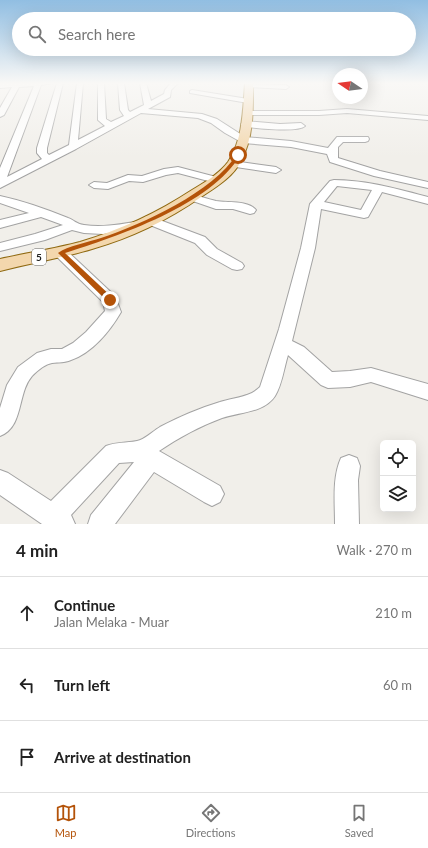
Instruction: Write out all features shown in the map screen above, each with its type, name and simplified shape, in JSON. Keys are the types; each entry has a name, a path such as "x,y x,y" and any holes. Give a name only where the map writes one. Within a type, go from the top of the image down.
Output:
{"main road":[{"path":"2,266 65,251 104,239 145,222 191,197 216,180 233,164 243,140 247,107"}],"street":[{"path":"0,181 30,107"},
{"path":"48,160 42,153 42,148 53,107"},
{"path":"73,147 77,107"},
{"path":"101,107 102,120 110,126"},
{"path":"124,107 128,116"},
{"path":"0,185 73,147 143,107"},
{"path":"232,107 280,127 300,126"},
{"path":"138,110 199,116 214,121 243,140 291,144 332,152"},
{"path":"247,113 319,113 346,111 428,118"},
{"path":"365,139 340,139 333,147 333,160 378,174 428,185"},
{"path":"233,164 276,170"},
{"path":"94,185 108,186 128,178 142,180 164,172 178,170 216,180"},
{"path":"100,524 156,439 217,411 247,403 264,396 268,391 308,248 316,204 334,182 348,182 379,188 428,201"},
{"path":"316,204 364,214 379,188"},
{"path":"191,197 216,205 234,205 250,210"},
{"path":"0,199 66,221 71,226 84,229 103,230 145,222 200,240 212,252 236,266"},
{"path":"0,224 32,216 41,212"},
{"path":"0,247 40,238 71,226"},
{"path":"0,427 10,413 16,385 24,373 38,361 51,356 66,355 86,342 105,324 113,312 110,300 65,251"},
{"path":"282,344 298,352 328,380 350,379 370,374 428,392"},
{"path":"0,481 57,520 114,453 146,454 212,494"},
{"path":"347,524 347,480 349,466"}],"route":[{"path":"110,300 61,253 133,228 162,214 216,180 227,171 238,155"}]}
